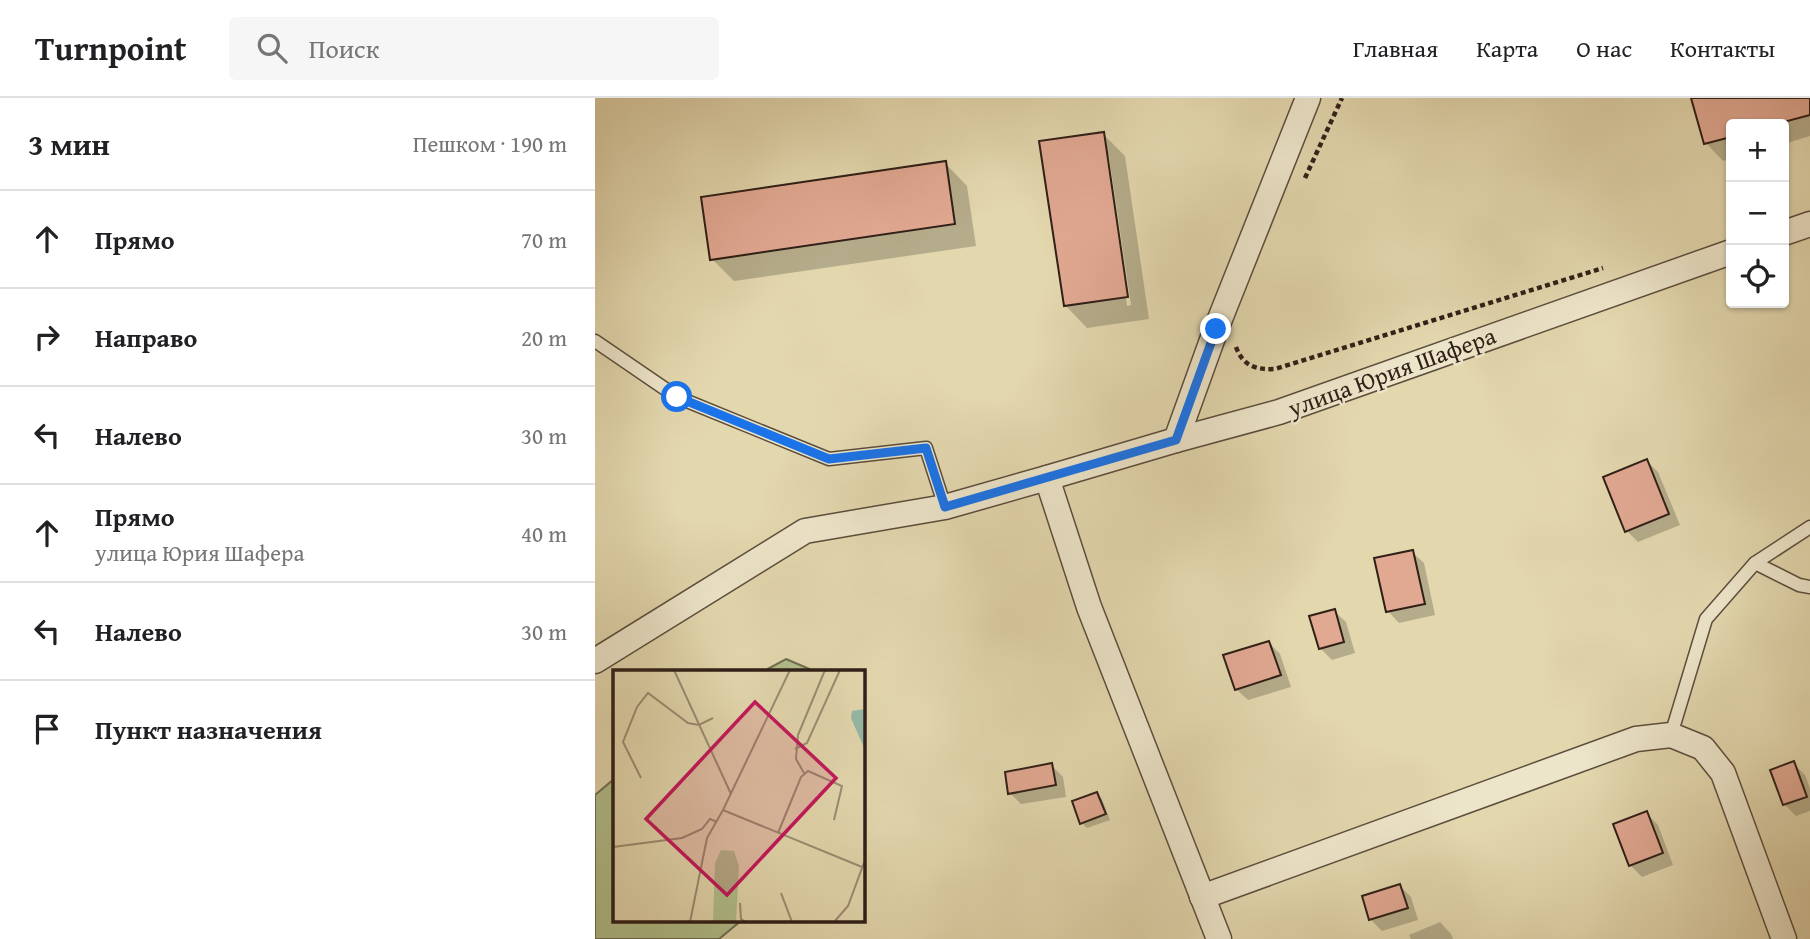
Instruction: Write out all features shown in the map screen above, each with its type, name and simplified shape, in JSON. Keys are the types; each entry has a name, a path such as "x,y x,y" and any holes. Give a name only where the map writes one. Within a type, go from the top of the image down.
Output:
{"street":[{"path":"1176,440 1216,329 1308,98"},
{"path":"1789,231 1810,224"},
{"name":"улица Юрия Шафера","path":"595,661 805,531 945,507 1279,412 1726,254"},
{"path":"1047,478 1089,607 1219,939"},
{"path":"1202,897 1636,739 1671,734 1703,748 1723,773 1784,939"}],"lane":[{"path":"595,341 677,397 829,459 926,448 945,507"},
{"path":"1671,734 1706,619 1755,563 1810,527"},
{"path":"1755,563 1810,587"}],"path":[{"path":"1302,186 1342,98"},
{"path":"1235,343 1245,363 1260,370 1275,369 1614,265"}],"green space":[{"path":"786,659 812,670 766,670"},
{"path":"613,780 613,922 740,922 719,939 595,939 595,795"}],"building":[{"path":"1691,98 1810,98 1810,115 1789,121 1726,119 1726,138 1704,144"},
{"path":"1104,132 1128,297 1064,306 1039,141"},
{"path":"946,161 955,224 710,260 701,197"},
{"path":"1647,459 1669,514 1625,532 1603,477"},
{"path":"1413,550 1425,604 1386,612 1374,558"},
{"path":"1335,609 1344,642 1319,649 1309,616"},
{"path":"1269,641 1281,675 1235,690 1223,655"},
{"path":"1794,761 1807,797 1783,805 1770,770"},
{"path":"1052,763 1056,785 1008,794 1005,772"},
{"path":"1097,792 1106,814 1080,824 1072,801"},
{"path":"1647,811 1663,853 1629,866 1613,824"},
{"path":"1400,884 1408,908 1369,920 1362,896"}],"route":[{"path":"677,397 829,459 926,448 945,507 1176,440 1216,329"}]}
